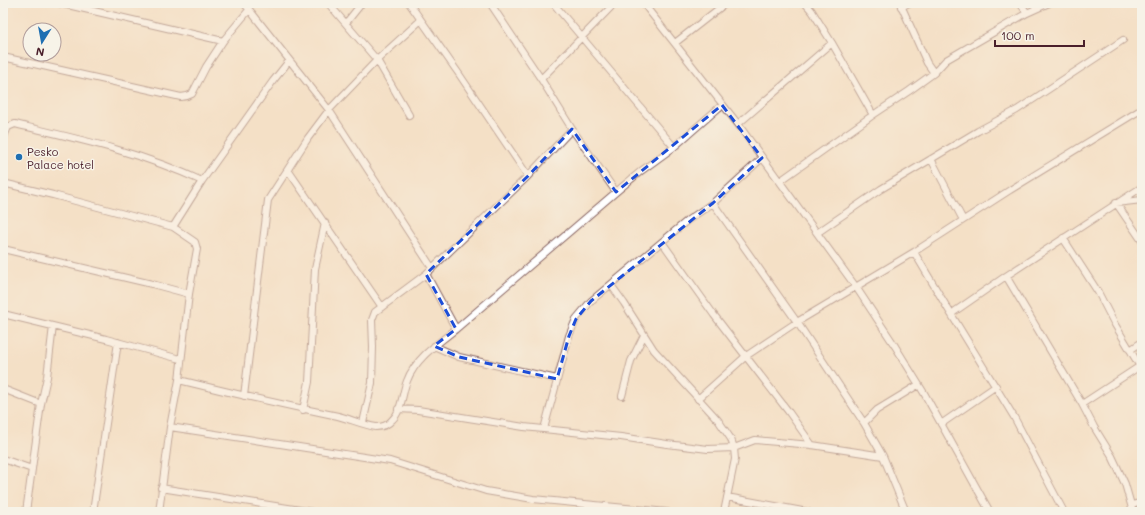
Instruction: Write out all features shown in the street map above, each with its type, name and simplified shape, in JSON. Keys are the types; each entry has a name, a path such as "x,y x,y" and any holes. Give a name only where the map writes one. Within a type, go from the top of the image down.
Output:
{"street":[{"path":"59,3 223,41"},
{"path":"244,3 329,110 432,268"},
{"path":"328,3 377,60 409,115"},
{"path":"346,23 362,3"},
{"path":"409,3 528,176"},
{"path":"490,3 541,79 572,129 616,192"},
{"path":"553,3 674,147"},
{"path":"541,79 615,3"},
{"path":"643,3 738,124 856,287 895,346 942,424 990,512"},
{"path":"675,43 726,3"},
{"path":"805,3 812,11 832,43 873,115"},
{"path":"909,3 901,5 927,63 934,73"},
{"path":"1020,3 1027,13"},
{"path":"780,181 934,73 946,60 1027,13 1048,3"},
{"path":"3,57 181,97 187,96 192,94 206,66 223,41 250,10"},
{"path":"244,396 268,200 308,138 329,110 377,60 421,20"},
{"path":"817,233 881,189 931,158 1017,110 1123,40"},
{"path":"738,124 832,43"},
{"path":"172,228 202,181 272,81 289,61"},
{"path":"178,380 377,427 386,425 393,419 398,409 407,381 417,364 434,346 456,329 641,171 674,147 722,105"},
{"path":"698,399 746,356 798,322 914,252 1142,109"},
{"path":"3,139 8,128 15,124 114,148 177,169 202,181"},
{"path":"363,423 372,383 372,320 375,312 426,274 528,176 572,129"},
{"path":"544,430 569,336 576,319 591,301 688,220 713,203 762,158"},
{"path":"931,158 963,220"},
{"path":"288,170 382,307"},
{"path":"3,183 53,195 172,228 194,242 197,248 161,488 159,512"},
{"path":"952,314 1006,276 1142,187"},
{"path":"1116,203 1142,200"},
{"path":"713,203 798,322 864,423 883,456 906,512"},
{"path":"1116,203 1142,241"},
{"path":"303,410 309,382 315,269 325,223"},
{"path":"1063,238 1098,292 1114,323 1141,368 1082,404"},
{"path":"662,242 714,315 788,411 812,445"},
{"path":"3,249 189,294"},
{"path":"914,252 1014,417 1064,512"},
{"path":"426,274 456,329"},
{"path":"1006,276 1112,456 1125,484 1133,512"},
{"path":"612,285 654,350 718,420 732,439 735,459 724,512"},
{"path":"3,314 180,359"},
{"path":"26,512 41,404 47,377 53,326"},
{"path":"622,396 631,361 644,335"},
{"path":"93,512 118,342"},
{"path":"1130,350 1142,342"},
{"path":"434,346 459,357 557,379"},
{"path":"864,423 877,410 918,385"},
{"path":"942,424 996,386"},
{"path":"3,388 41,404"},
{"path":"398,409 418,410 544,430 621,437 708,449 734,448 755,440 812,445 883,456"},
{"path":"170,426 390,461 486,491 533,498 667,512"},
{"path":"3,459 32,469"},
{"path":"161,488 313,512"},
{"path":"727,497 808,512"},
{"path":"1132,505 1142,502"}],"highlighted area":[{"path":"722,105 762,158 713,203 591,301 576,319 569,336 557,379 459,357 434,346 456,329 426,274 528,176 572,129 616,192"}],"place":[{"name":"Pesko Palace hotel","path":"19,157"}]}
